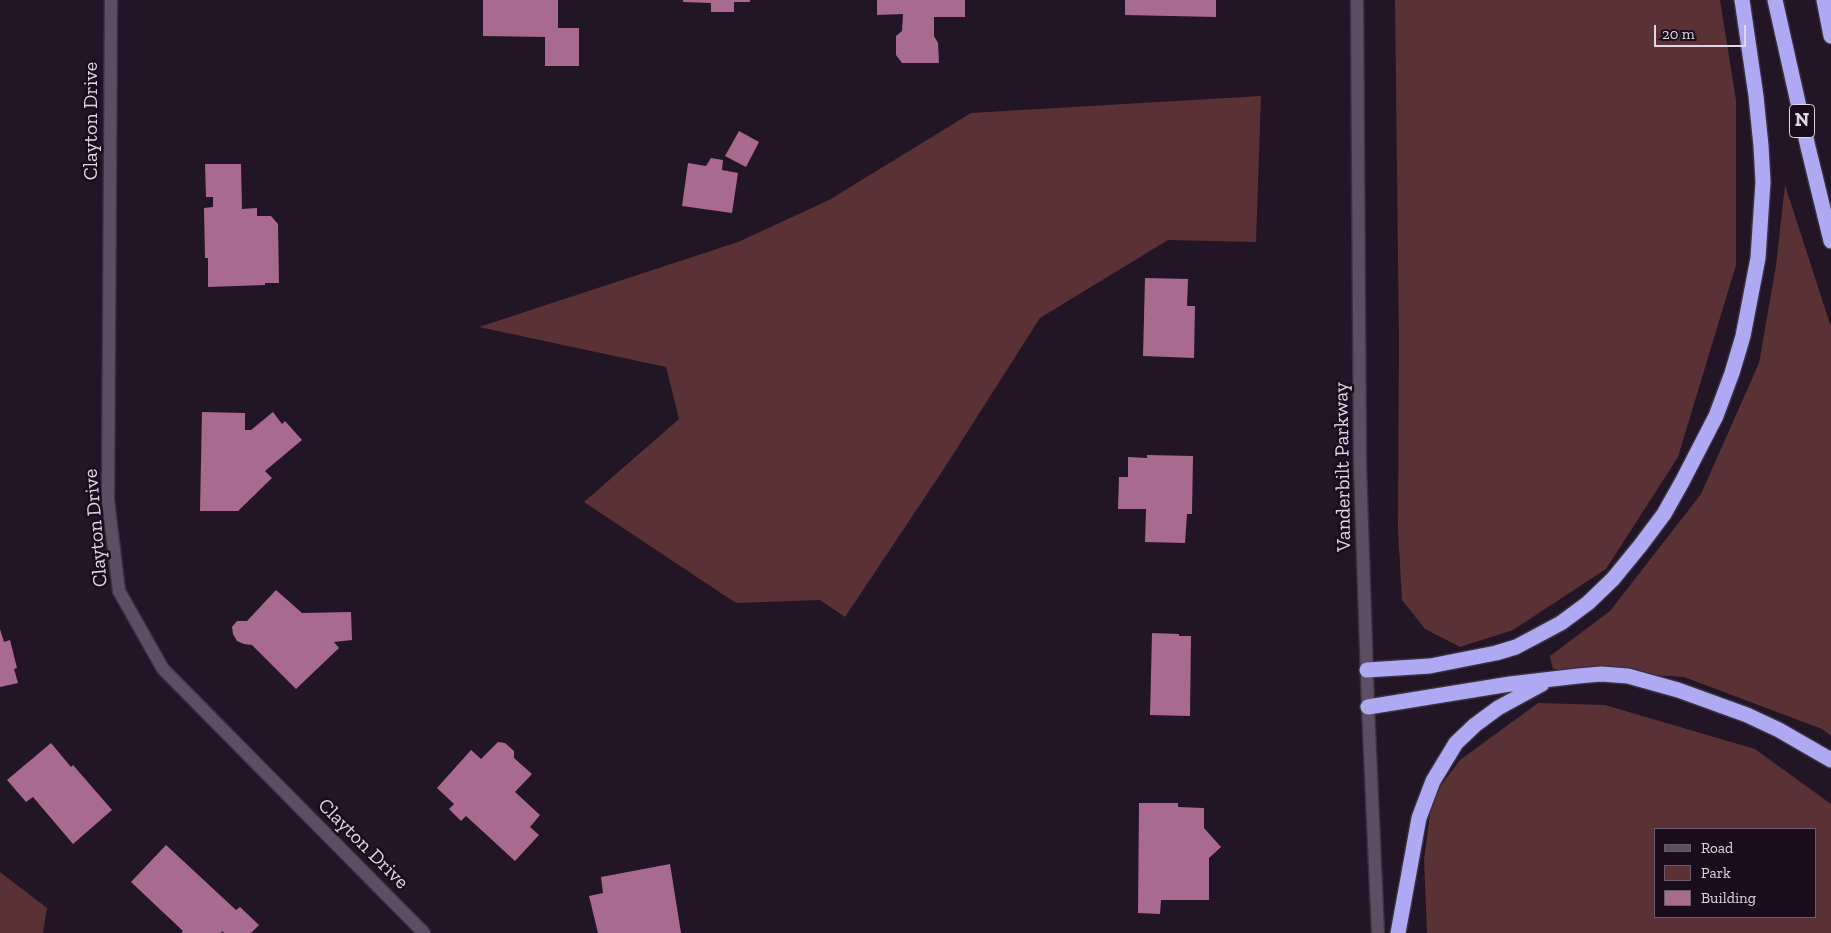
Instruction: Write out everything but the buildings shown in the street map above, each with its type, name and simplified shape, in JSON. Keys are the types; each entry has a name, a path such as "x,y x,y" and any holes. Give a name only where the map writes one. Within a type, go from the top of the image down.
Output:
{"highway":[{"path":"1367,670 1430,666 1496,653 1516,647 1562,623 1588,603 1613,579 1664,514 1678,490 1716,416 1732,373 1743,336 1758,258 1763,182 1762,155 1756,96 1742,0"},
{"name":"N","path":"1774,0 1805,138 1831,241"},
{"path":"1824,0 1831,36"},
{"path":"1368,707 1510,684 1601,674 1628,676 1655,683 1747,715 1779,730 1831,760"},
{"path":"1398,933 1419,818 1433,781 1443,763 1456,743 1482,719 1521,694 1553,679"}],"street":[{"name":"Clayton Drive","path":"110,0 108,500 119,592 163,669 424,933"},
{"name":"Vanderbilt Parkway","path":"1357,0 1360,466 1378,933"}],"green space":[{"path":"1395,0 1720,0 1736,100 1736,265 1678,457 1606,569 1513,630 1460,647 1425,629 1402,600 1398,530 1399,343"},
{"path":"1261,96 1256,242 1168,240 1040,318 947,464 845,617 820,600 736,603 584,502 679,419 666,367 479,327 738,242 829,200 971,113"},
{"path":"1785,185 1831,327 1831,736 1822,729 1684,677 1553,669 1550,656 1610,611 1701,494 1759,363 1776,266"},
{"path":"1538,703 1605,705 1755,749 1831,804 1831,933 1427,933 1424,860 1432,797 1460,760"},
{"path":"0,872 47,908 43,933 0,933"}]}
